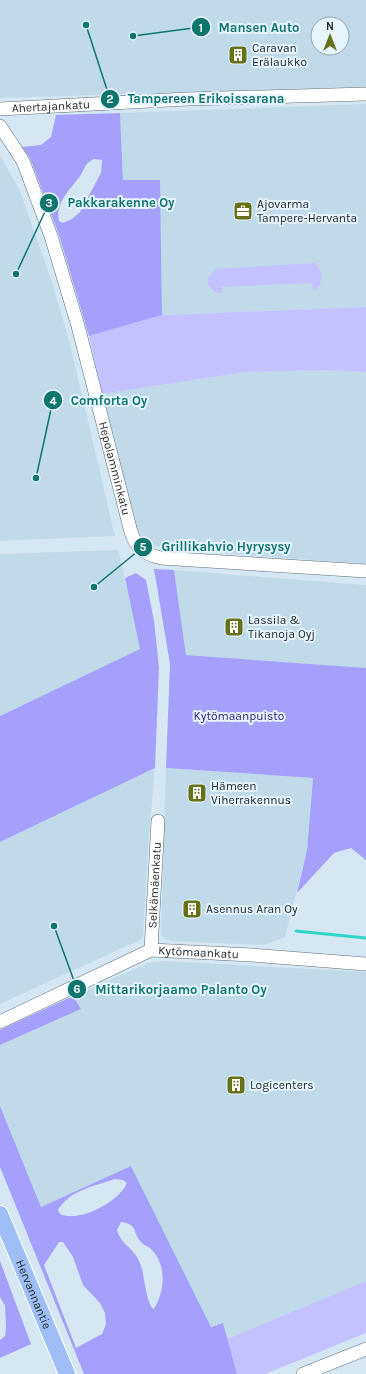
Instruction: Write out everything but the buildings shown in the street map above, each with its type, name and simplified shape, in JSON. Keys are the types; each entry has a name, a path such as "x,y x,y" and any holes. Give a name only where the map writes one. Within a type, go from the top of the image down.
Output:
{"main road":[{"name":"Hervannantie","path":"0,1214 67,1374"}],"street":[{"name":"Ahertajankatu","path":"0,109 165,100 366,94"},
{"name":"Hepolamminkatu","path":"0,126 23,161 50,230 78,326 131,532 138,548 144,553 161,558 366,571"},
{"name":"Selkämäenkatu","path":"151,950 158,821"},
{"name":"Kytömaankatu","path":"0,1022 151,950 252,955 366,964"},
{"path":"303,1374 366,1349"}],"shaded area":[{"path":"0,0 366,0 366,87 0,98"},
{"path":"366,104 366,307 162,315 160,180 123,180 120,113"},
{"path":"0,155 20,191 52,282 69,340 115,536 0,541"},
{"path":"315,263 320,269 322,276 320,286 317,289 313,289 312,283 222,287 222,293 215,292 208,285 208,278 215,269"},
{"path":"366,307 366,372 324,370 246,372 102,394 89,336 162,315"},
{"path":"324,370 366,372 366,564 177,550 152,546 144,542 138,534 102,394 246,372"},
{"path":"118,550 141,649 0,716 0,554"},
{"path":"174,570 366,585 366,668 186,655"},
{"path":"155,768 148,847 143,936 140,940 0,1004 0,842"},
{"path":"166,768 313,778 307,850 285,937 264,945 172,941 163,938 161,934"},
{"path":"164,961 366,972 366,1281 227,1339 223,1323 211,1327 131,1166 41,1207 0,1106 0,1045 81,1009 73,996 151,962"},
{"path":"366,1281 366,1333 265,1374 237,1374 227,1339"}],"green space":[{"path":"120,113 123,180 160,180 162,315 89,336 59,235 30,158 22,147 41,145 51,137 56,115","holes":["94,159 102,160 101,173 80,212 72,219 63,223 59,221 59,208 68,191 87,164"]},
{"name":"Kytömaanpuisto","path":"154,569 174,570 186,655 366,668 366,860 351,848 334,853 297,893 307,850 313,778 166,768 170,664"},
{"path":"136,573 146,580 154,621 159,667 155,768 0,842 0,716 140,649 125,578"},
{"path":"73,996 81,1009 0,1045 0,1030"},
{"path":"0,1106 41,1207 131,1166 211,1327 223,1323 237,1374 84,1374 0,1167","holes":["115,1179 123,1180 127,1183 123,1190 107,1204 98,1209 77,1216 60,1214 58,1210 63,1203 76,1193","121,1222 130,1225 141,1242 151,1249 160,1263 163,1278 162,1286 158,1302 154,1309 149,1302 140,1263 134,1253 123,1242 117,1230","59,1242 63,1242 73,1257 83,1285 100,1303 105,1313 106,1324 102,1334 76,1348 44,1265"]},
{"path":"0,1261 31,1344 0,1358 0,1340 5,1336 6,1328 5,1306 0,1297"}],"waterway":[{"path":"296,931 366,938"}],"place":[{"name":"Tampereen Erikoissarana","path":"86,25"},
{"name":"Mansen Auto","path":"133,36"},
{"name":"Caravan Erälaukko","path":"238,55"},
{"name":"Ajovarma Tampere-Hervanta","path":"243,211"},
{"name":"Pakkarakenne Oy","path":"16,274"},
{"name":"Comforta Oy","path":"36,478"},
{"name":"Grillikahvio Hyrysysy","path":"94,587"},
{"name":"Lassila & Tikanoja Oyj","path":"234,627"},
{"name":"Hämeen Viherrakennus","path":"197,793"},
{"name":"Asennus Aran Oy","path":"192,909"},
{"name":"Mittarikorjaamo Palanto Oy","path":"54,926"},
{"name":"Logicenters","path":"236,1085"}]}
